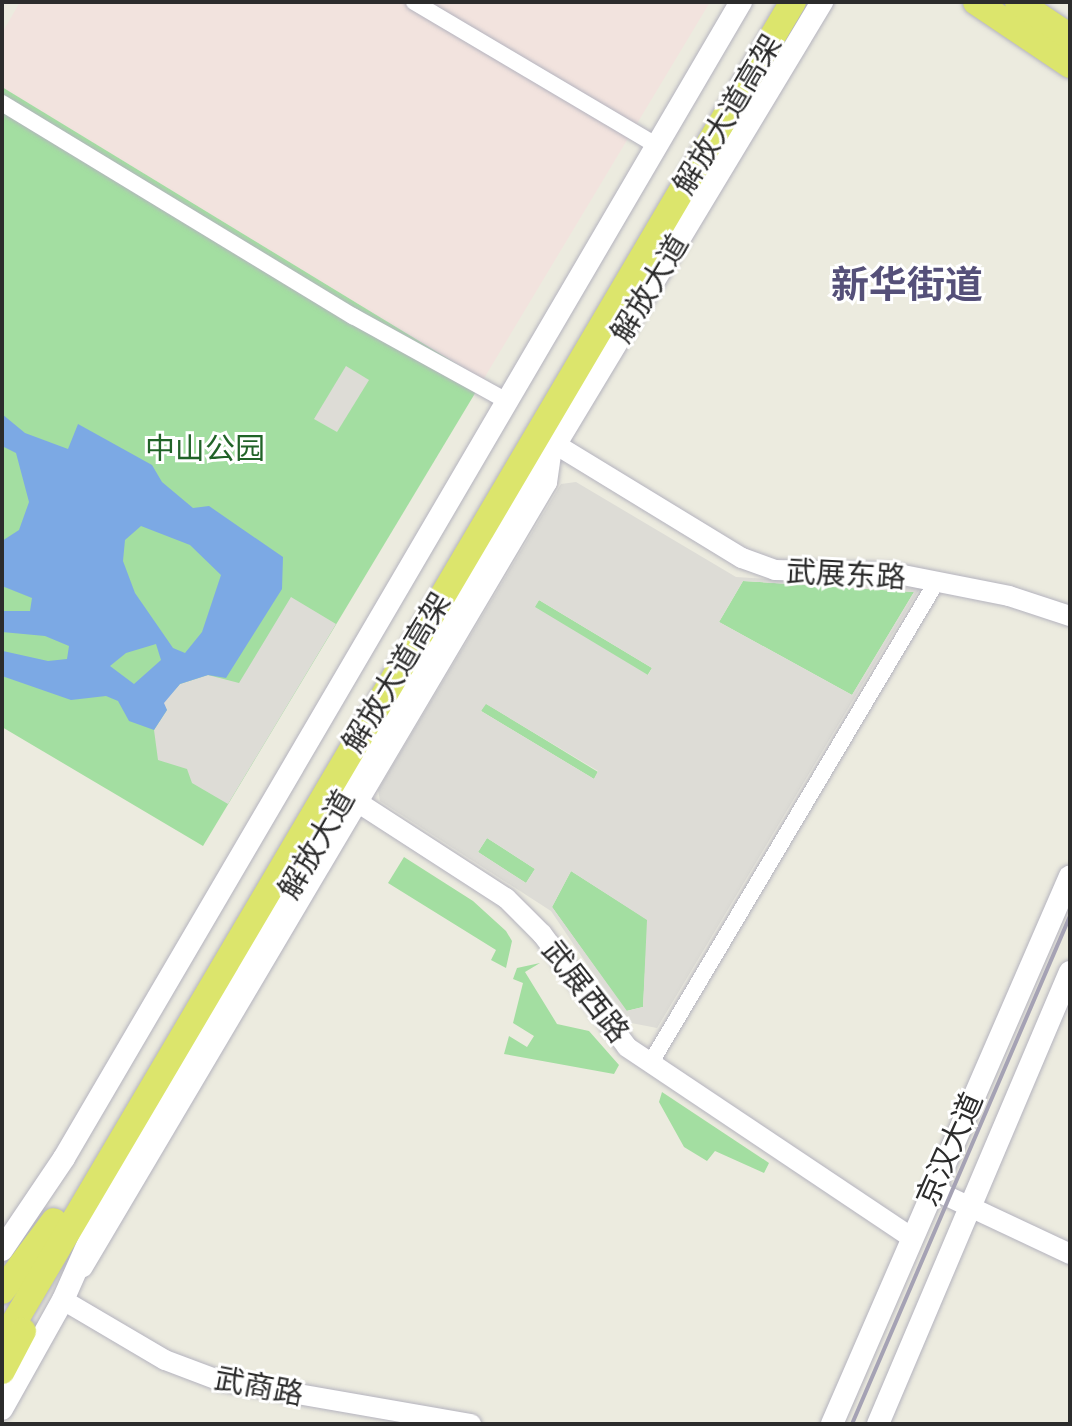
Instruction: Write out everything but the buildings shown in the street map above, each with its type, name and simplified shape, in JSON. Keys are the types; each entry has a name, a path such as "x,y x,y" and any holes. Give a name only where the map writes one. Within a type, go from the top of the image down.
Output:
{"main road":[{"name":"解放大道","path":"2,1250 64,1158 741,2"},
{"name":"解放大道高架","path":"2,1343 60,1224 774,2"},
{"name":"解放大道高架","path":"2,1312 60,1224 793,2"},
{"name":"解放大道","path":"2,1409 63,1300 98,1221 351,798 555,444 822,2"},
{"path":"976,2 1070,65"},
{"path":"1018,2 1070,37"},
{"name":"京汉大道","path":"832,1424 1070,876"},
{"name":"京汉大道","path":"878,1424 1070,972"},
{"path":"2,1291 60,1224"},
{"path":"2,1371 60,1224"}],"street":[{"path":"414,2 656,145"},
{"path":"2,103 353,316 509,402"},
{"name":"武展东路","path":"555,444 742,558 775,570 893,573 937,581 1070,616"},
{"path":"650,1064 937,581"},
{"name":"武展西路","path":"351,798 506,898 542,934 614,1034 650,1064 911,1237"},
{"path":"932,1189 1070,1254"},
{"name":"武商路","path":"63,1300 165,1360 203,1375 471,1424"}],"shaded area":[{"path":"20,2 710,2 483,380 2,87 2,33"},
{"path":"346,366 369,380 337,432 314,419"},
{"path":"576,482 736,577 920,588 657,1028 626,1022 551,911 380,801 378,790 561,484","holes":["743,581 914,592 852,695 719,622","539,600 652,668 648,675 535,607","486,704 598,771 594,779 481,711","487,838 535,869 526,883 478,852","571,871 647,920 643,1007 627,1011 552,907"]},
{"path":"291,597 336,624 228,804 192,783 187,769 158,760 154,730 167,710 163,703 180,684 208,675 239,683"}],"green space":[{"name":"中山公园","path":"2,87 483,380 203,846 2,727"},
{"path":"743,581 914,592 852,695 719,622"},
{"path":"539,600 652,668 647,676 534,607"},
{"path":"485,703 598,772 594,779 481,711"},
{"path":"487,838 535,869 526,883 478,852"},
{"path":"404,857 473,901 506,931 512,941 506,968 491,960 496,950 388,883"},
{"path":"571,871 648,920 643,1007 626,1011 552,907"},
{"path":"540,963 525,972 557,1024 589,1031 619,1065 614,1074 504,1054 509,1036 527,1047 534,1036 513,1023 523,983 513,979 517,968"},
{"path":"662,1092 769,1163 764,1173 715,1151 707,1161 684,1147 659,1102"}],"water":[{"path":"2,414 25,433 68,449 78,424 152,465 162,482 193,508 209,506 283,557 282,589 226,678 208,675 180,684 164,703 167,710 154,730 129,721 118,701 106,696 71,700 2,676 2,641 3,651 48,661 67,659 69,646 45,636 2,632 2,611 30,611 32,598 2,586 2,541 19,530 29,502 16,453 2,446","holes":["141,526 190,545 221,575 202,632 185,653 173,648 135,593 123,561 125,540","156,644 161,660 134,684 110,666 126,653"]}],"railway":[{"path":"852,1424 1070,916"}],"district":[{"name":"新华街道","path":"907,284"}]}
